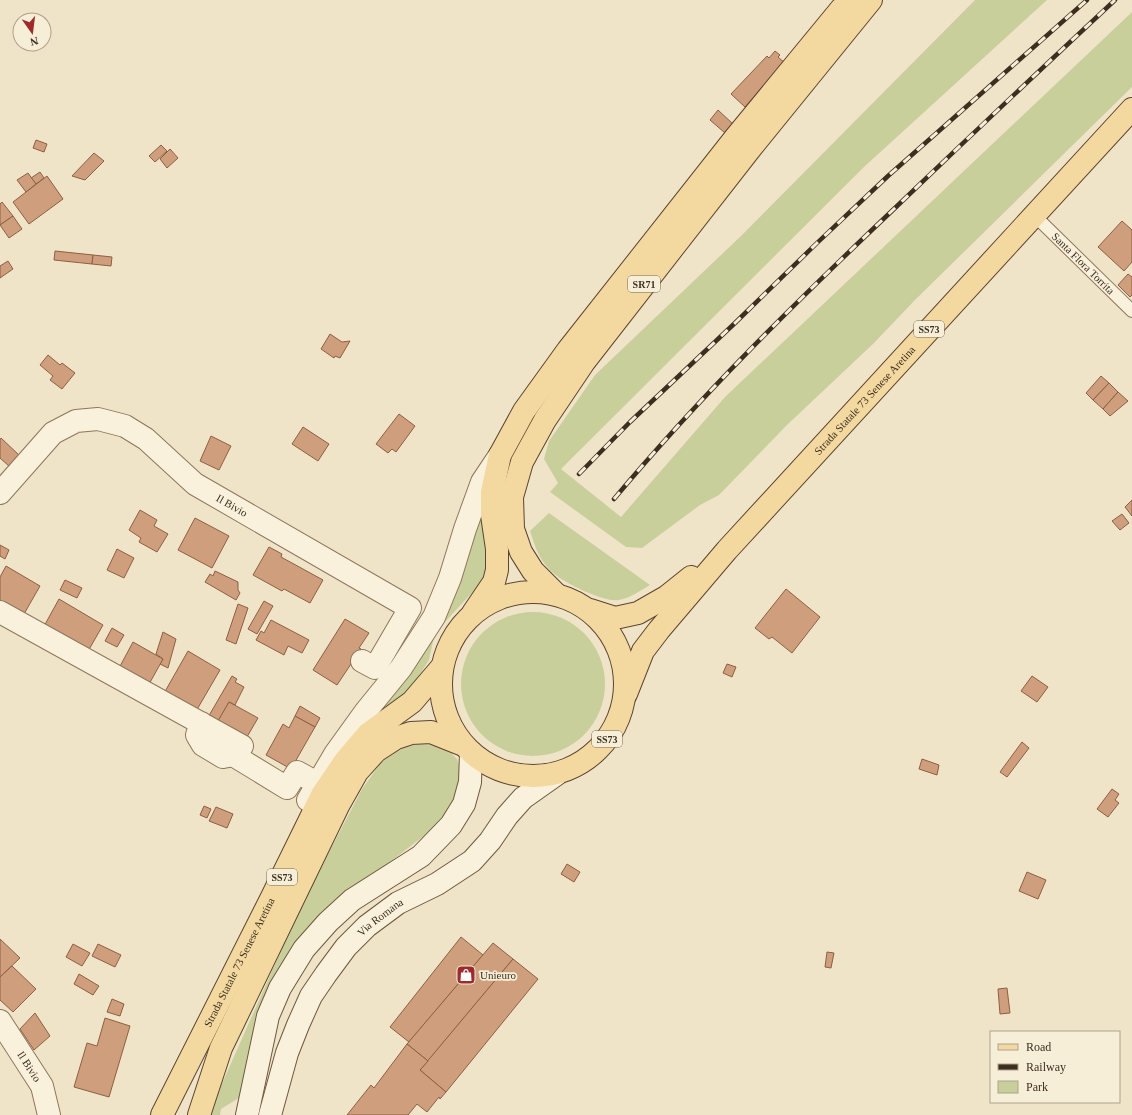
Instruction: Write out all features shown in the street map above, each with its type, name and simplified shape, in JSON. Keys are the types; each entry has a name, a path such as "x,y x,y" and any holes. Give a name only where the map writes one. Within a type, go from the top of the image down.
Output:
{"main road":[{"name":"SR71","path":"473,613 494,582 497,570 497,549 492,515 492,492 500,455 524,411 568,350 735,138 842,9 853,0"},
{"name":"SR71","path":"556,594 532,571 521,552 513,529 512,497 522,462 545,420 584,362 750,149 871,0"},
{"name":"Strada Statale 73 Senese Aretina","path":"199,1115 220,1048 356,772 376,751 396,738 411,733 431,732 466,748 490,766 511,774 534,777 557,774 583,763 604,744 618,721 626,694 643,651 659,630 727,550 1132,109"},
{"name":"Strada Statale 73 Senese Aretina","path":"466,748 447,721 440,695 441,668 447,648 458,629 473,613 498,598 527,591 556,594 574,600 590,610 615,618 638,613 666,597 727,550"},
{"name":"Strada Statale 73 Senese Aretina","path":"590,610 612,634 624,663 626,694"},
{"name":"Strada Statale 73 Senese Aretina","path":"162,1115 322,795 345,761 368,734 412,702 441,668"},
{"path":"182,1115 220,1048"}],"street":[{"name":"Il Bivio","path":"0,493 53,433 76,421 98,419 125,426 146,439 195,484 410,608 375,668 362,661"},
{"path":"206,1027 246,928 311,792 335,754 366,711 401,668 434,617 450,578 465,529 482,482 500,455"},
{"path":"0,612 201,723 196,735 203,745 223,757 233,755 287,788 297,772 317,783"},
{"path":"250,1112 268,1016 280,988 304,949 328,922 352,900 421,856 452,825 464,804 470,782 466,748"},
{"name":"Via Romana","path":"270,1115 288,1053 298,1025 311,996 346,948 367,926 398,903 437,884 472,861 490,841 507,816 523,798 557,774"},
{"name":"Il Bivio","path":"0,1021 42,1086 49,1115"}],"lane":[{"name":"Santa Flora Torrita","path":"1034,215 1132,311"}],"green space":[{"path":"975,0 1047,0 864,167 561,469 621,517 725,397 1132,12 1132,87 915,300 874,343 787,425 719,495 700,505 642,548 626,547 550,492 558,483 544,459 549,441 595,375 742,235"},
{"path":"479,512 486,518 489,570 481,583 444,623 434,637 429,660 404,695 385,712 369,716"},
{"path":"549,513 650,585 627,598 612,600 593,595 554,574 539,556 530,531"},
{"path":"533,612 554,615 573,624 584,633 593,644 602,663 605,684 602,705 593,724 584,735 573,744 554,753 533,756 512,753 493,744 482,735 473,724 464,705 461,684 464,663 473,644 482,633 493,624 512,615"},
{"path":"424,743 437,746 451,753 457,759 462,772 460,790 444,819 348,894 323,917 247,1093 221,1109 220,1115 208,1115 300,908 362,789 380,764 392,753 409,746"}],"building":[{"path":"775,51 780,55 778,57 786,64 745,107 731,94 767,56 769,58"},
{"path":"718,110 733,124 725,133 710,120"},
{"path":"36,140 47,144 44,152 33,148"},
{"path":"161,145 167,151 155,162 149,156"},
{"path":"170,149 178,158 167,168 160,159"},
{"path":"94,153 104,161 85,180 72,176"},
{"path":"40,172 44,178 36,184 31,178"},
{"path":"28,173 36,184 26,192 17,180"},
{"path":"47,176 63,199 29,224 13,202"},
{"path":"2,202 13,216 0,225 0,204"},
{"path":"13,216 22,229 9,238 0,225"},
{"path":"1122,221 1132,230 1132,262 1124,271 1098,247"},
{"path":"55,251 93,255 92,264 54,260"},
{"path":"93,255 112,257 111,266 92,264"},
{"path":"8,261 13,269 0,278 0,266"},
{"path":"1128,274 1132,277 1132,295 1130,297 1118,285"},
{"path":"330,334 342,342 350,341 340,358 335,356 334,358 321,349"},
{"path":"48,355 60,365 62,363 75,373 62,389 50,380 53,376 40,365"},
{"path":"1101,376 1109,383 1093,400 1086,393"},
{"path":"1109,383 1118,392 1103,409 1093,400"},
{"path":"1118,392 1128,401 1110,416 1103,409"},
{"path":"399,414 415,426 396,452 392,449 388,453 376,444"},
{"path":"303,427 329,444 318,461 292,444"},
{"path":"211,436 231,446 219,470 200,461"},
{"path":"1,438 20,456 10,467 0,458"},
{"path":"1132,500 1132,516 1125,507"},
{"path":"140,510 157,520 154,526 168,534 157,552 139,542 141,538 129,530"},
{"path":"1122,514 1129,523 1120,530 1112,521"},
{"path":"195,518 229,536 212,568 178,550"},
{"path":"0,545 9,550 5,559 0,556"},
{"path":"269,547 282,554 281,557 323,580 310,603 284,589 282,591 253,575"},
{"path":"117,549 134,558 124,578 107,570"},
{"path":"6,566 40,586 24,614 0,601 0,577"},
{"path":"215,571 238,582 238,590 240,593 236,600 205,582 210,574 213,576"},
{"path":"65,580 82,588 77,598 60,590"},
{"path":"786,589 820,617 792,653 772,637 769,639 755,628"},
{"path":"59,599 103,625 87,653 43,628"},
{"path":"264,601 273,606 257,634 248,629"},
{"path":"238,604 248,608 236,644 226,640"},
{"path":"345,619 369,633 359,648 361,649 337,685 313,670"},
{"path":"271,620 309,640 302,653 288,646 284,655 256,640 261,631 264,633"},
{"path":"112,628 124,635 117,647 105,641"},
{"path":"163,632 176,639 168,668 160,664 163,659 156,654"},
{"path":"133,642 163,659 148,686 118,670"},
{"path":"188,651 220,670 195,713 163,695"},
{"path":"727,664 736,667 732,677 723,673"},
{"path":"232,676 237,679 235,682 244,687 235,705 229,702 217,724 207,719"},
{"path":"1032,676 1048,687 1037,702 1021,691"},
{"path":"229,702 258,718 244,742 215,726"},
{"path":"300,706 320,718 315,727 295,716"},
{"path":"295,716 315,727 291,769 266,755 283,724 289,728"},
{"path":"1022,742 1029,748 1007,777 1000,772"},
{"path":"922,759 939,765 937,775 919,769"},
{"path":"1112,789 1119,794 1115,800 1119,803 1108,817 1097,809"},
{"path":"204,806 211,809 207,818 200,815"},
{"path":"216,807 233,814 227,828 209,821"},
{"path":"567,864 580,872 574,882 561,874"},
{"path":"1027,872 1046,880 1038,899 1019,891"},
{"path":"461,937 483,955 409,1042 390,1027"},
{"path":"0,939 20,958 0,977"},
{"path":"493,943 513,959 428,1061 407,1044"},
{"path":"73,944 90,953 82,966 66,957"},
{"path":"98,944 121,955 115,967 92,956"},
{"path":"827,952 834,953 831,968 825,967"},
{"path":"513,959 538,979 446,1092 420,1070"},
{"path":"12,966 36,989 13,1012 0,1000 0,977"},
{"path":"79,974 99,986 93,995 74,984"},
{"path":"1007,988 1010,1013 1000,1014 998,989"},
{"path":"112,999 124,1004 120,1016 107,1012"},
{"path":"35,1013 50,1036 34,1050 20,1029"},
{"path":"105,1018 130,1026 109,1097 74,1087 87,1043 97,1046"},
{"path":"407,1044 428,1061 420,1070 446,1092 440,1099 439,1097 427,1112 417,1104 408,1115 347,1115 371,1085 374,1088"}],"railway":[{"path":"579,474 630,422 888,176 1087,0"},
{"path":"614,499 647,460 750,349 858,243 1115,0"}],"place":[{"name":"Unieuro","path":"466,975"}]}
